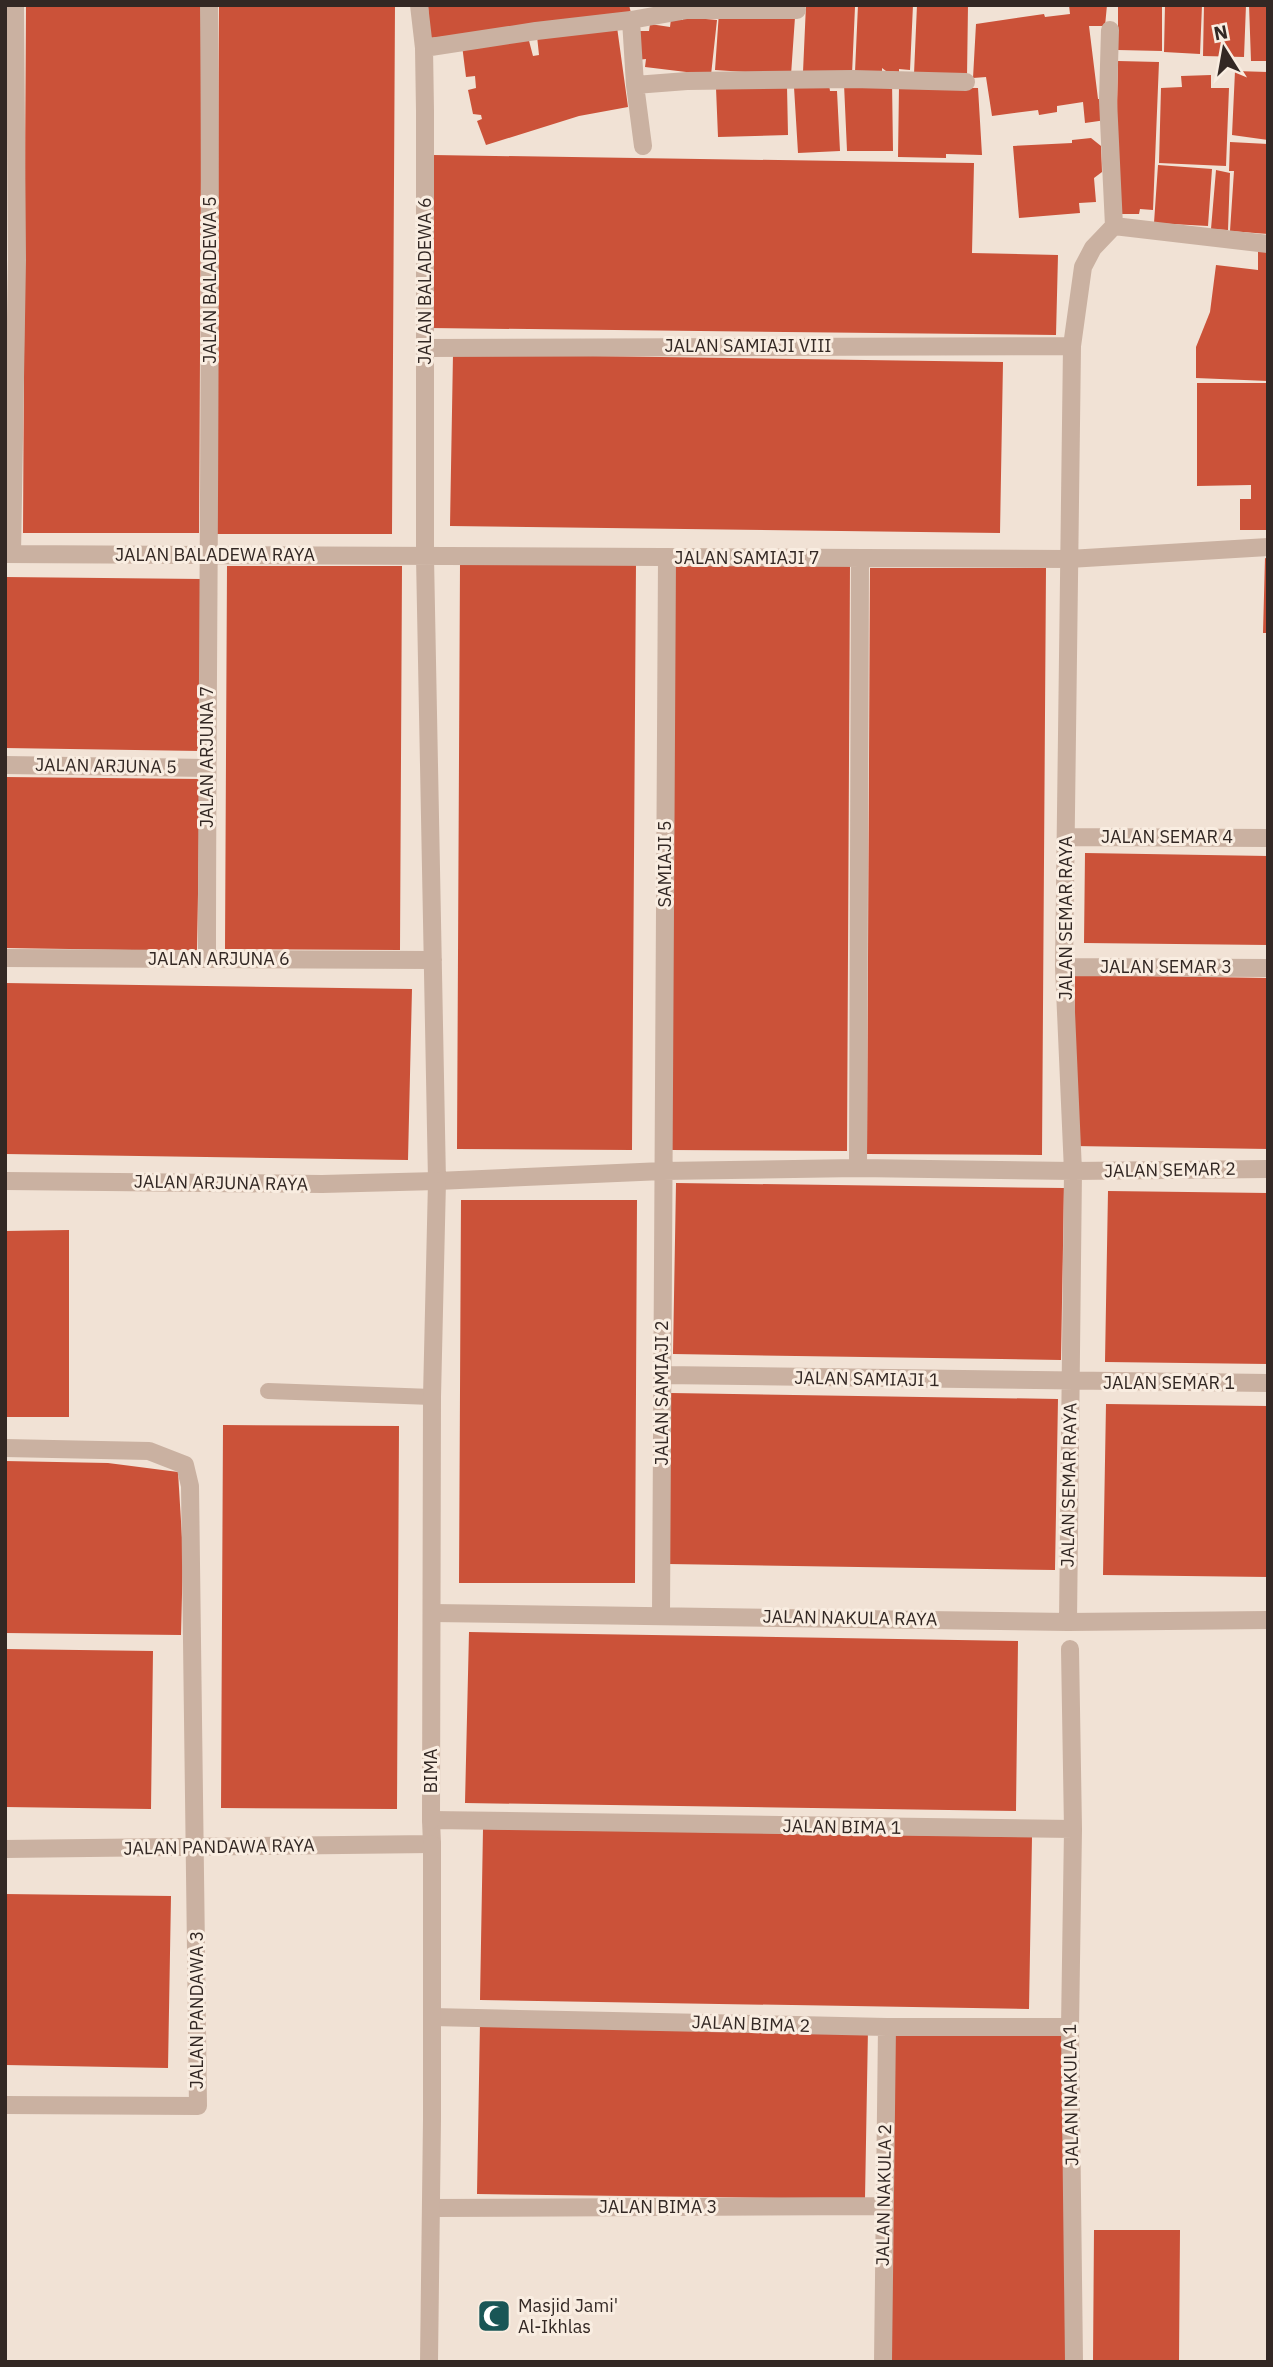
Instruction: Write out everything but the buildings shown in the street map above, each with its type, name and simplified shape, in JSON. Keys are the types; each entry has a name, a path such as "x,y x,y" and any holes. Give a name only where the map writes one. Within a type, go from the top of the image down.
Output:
{"street":[{"path":"9,554 17,260 15,5"},
{"name":"JALAN BALADEWA 5","path":"207,555 211,237 209,5"},
{"name":"JALAN BALADEWA 6","path":"419,5 424,48 425,557 433,960"},
{"path":"424,48 687,10 797,10"},
{"path":"631,20 635,85 643,146"},
{"path":"1110,30 1108,100 1114,226 1268,244"},
{"path":"635,85 687,81 853,79 966,82"},
{"name":"JALAN SEMAR RAYA","path":"1068,1622 1073,1171 1064,967 1072,346 1083,267 1093,248 1114,226"},
{"name":"JALAN SAMIAJI VIII","path":"425,348 1072,346"},
{"name":"JALAN SAMIAJI 7","path":"425,557 1069,559 1268,547"},
{"name":"JALAN BALADEWA RAYA","path":"9,554 425,557"},
{"name":"JALAN ARJUNA 7","path":"207,555 207,958"},
{"name":"SAMIAJI 5","path":"663,1171 667,558"},
{"path":"858,1168 860,559"},
{"name":"JALAN ARJUNA 5","path":"5,765 207,768"},
{"name":"JALAN SEMAR 4","path":"1066,837 1268,838"},
{"name":"JALAN ARJUNA 6","path":"5,958 433,960"},
{"name":"BIMA","path":"429,2362 432,2208 432,1397 437,1181 433,960"},
{"name":"JALAN SEMAR 3","path":"1064,967 1268,968"},
{"name":"JALAN SEMAR 2","path":"663,1171 858,1168 1073,1171 1268,1169"},
{"name":"JALAN ARJUNA RAYA","path":"5,1181 322,1184 663,1171"},
{"name":"JALAN SAMIAJI 2","path":"661,1615 663,1171"},
{"name":"JALAN SAMIAJI 1","path":"662,1375 1071,1382"},
{"name":"JALAN SEMAR 1","path":"1071,1382 1268,1383"},
{"path":"5,1448 149,1451 185,1465 190,1486 196,1847"},
{"name":"JALAN NAKULA RAYA","path":"432,1613 1068,1622 1268,1620"},
{"path":"1070,1649 1073,1829"},
{"name":"JALAN BIMA 1","path":"431,1820 1073,1829"},
{"name":"JALAN NAKULA 1","path":"1073,1829 1070,2027 1074,2362"},
{"name":"JALAN PANDAWA RAYA","path":"5,1849 432,1844"},
{"name":"JALAN PANDAWA 3","path":"5,2105 198,2106 196,1847"},
{"name":"JALAN BIMA 2","path":"432,2017 887,2028 1070,2027"},
{"name":"JALAN NAKULA 2","path":"883,2362 887,2028"},
{"name":"JALAN BIMA 3","path":"432,2208 884,2206"}],"lane":[{"path":"268,1391 432,1397"}],"place":[{"name":"Masjid Jami' Al-Ikhlas","path":"494,2316"}]}
